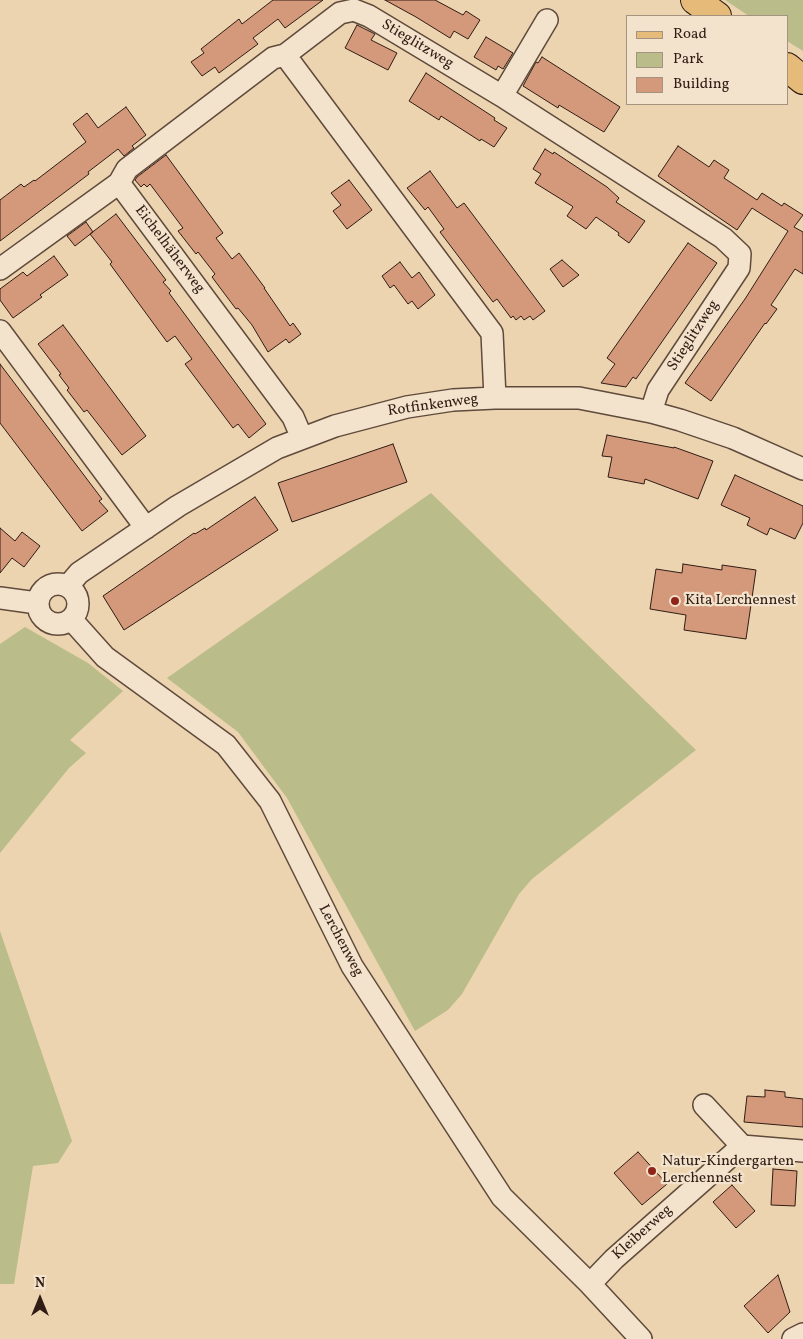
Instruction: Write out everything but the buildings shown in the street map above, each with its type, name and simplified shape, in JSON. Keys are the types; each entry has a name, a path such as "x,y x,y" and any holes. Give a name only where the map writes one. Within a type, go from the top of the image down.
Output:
{"main road":[{"path":"695,0 716,15"},
{"path":"788,68 803,80"}],"street":[{"name":"Stieglitzweg","path":"119,183 127,169 273,58 285,55 340,13 354,10 369,16 502,96 723,238 740,254 739,268 658,390 651,412"},
{"path":"502,96 547,20"},
{"path":"285,55 492,333 495,398"},
{"path":"0,269 119,183"},
{"name":"Eichelhäherweg","path":"119,183 293,417 302,438"},
{"path":"0,331 146,528"},
{"name":"Rotfinkenweg","path":"68,586 79,573 146,528 214,484 277,448 335,426 408,407 453,400 579,398 651,412 680,420 733,438 803,469"},
{"path":"54,584 68,586 76,596 78,608 71,619 61,624 49,622 40,614 37,603 42,590 54,584"},
{"path":"0,598 37,603"},
{"name":"Lerchenweg","path":"71,619 105,656 226,745 254,780 270,802 352,966 502,1197 590,1284 641,1339"},
{"path":"704,1105 742,1146 803,1151"},
{"name":"Kleiberweg","path":"590,1284 614,1259 742,1146"},
{"path":"793,1339 803,1334"}],"green space":[{"path":"725,0 803,0 803,51 788,42 788,15 748,15"},
{"path":"431,493 696,750 532,879 519,894 462,994 448,1010 415,1031 287,798 238,732 167,678"},
{"path":"25,627 88,663 123,691 70,740 86,753 69,768 0,853 0,644"},
{"path":"0,931 72,1141 58,1163 33,1166 14,1284 0,1284"}],"place":[{"name":"Kita Lerchennest","path":"675,601"},
{"name":"Natur-Kindergarten Lerchennest","path":"652,1171"}]}
